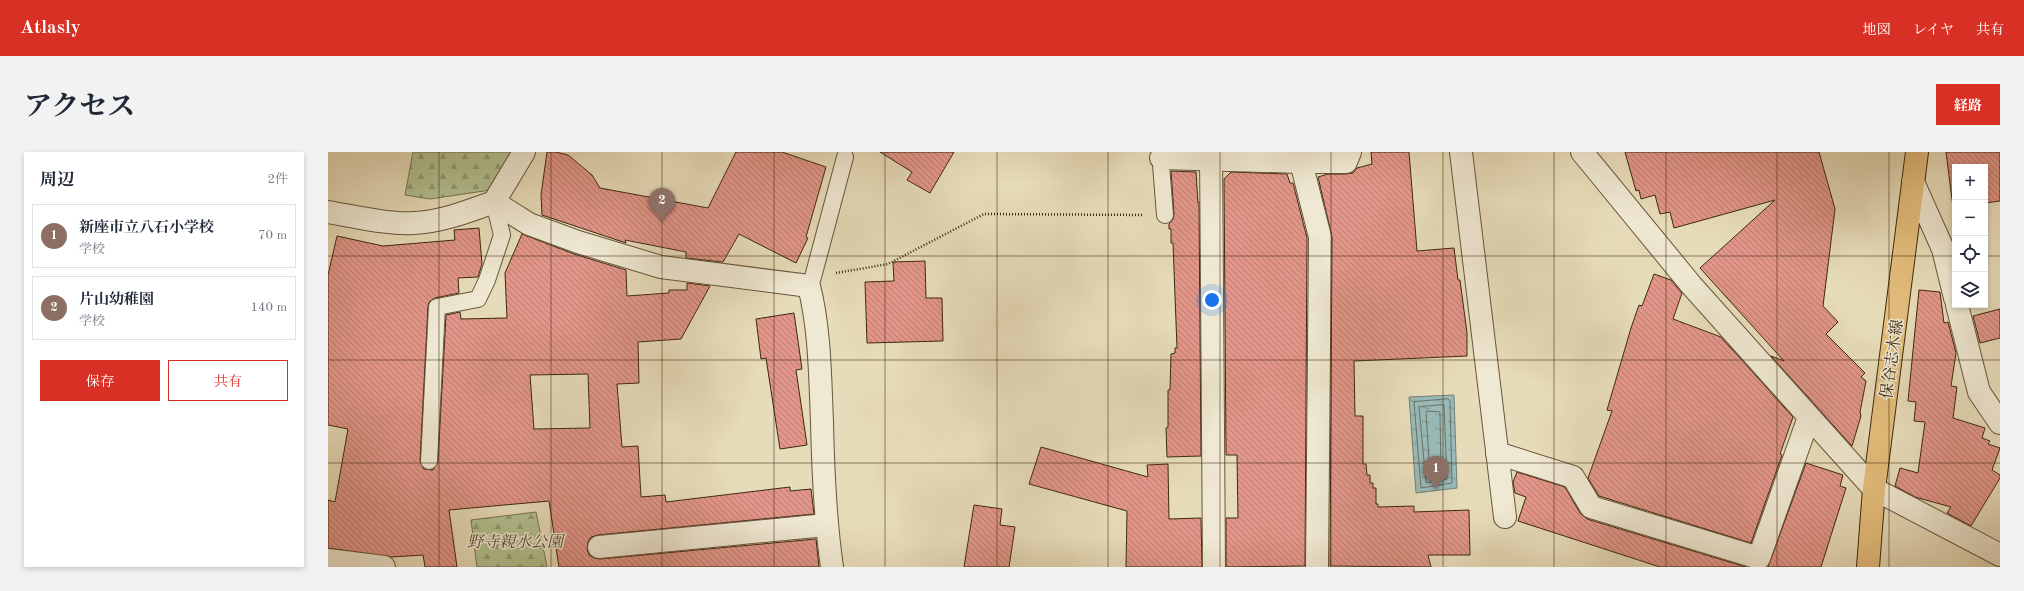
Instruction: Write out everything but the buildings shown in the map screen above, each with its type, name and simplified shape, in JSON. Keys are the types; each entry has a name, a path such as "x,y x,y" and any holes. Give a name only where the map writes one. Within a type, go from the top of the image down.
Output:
{"main road":[{"name":"保谷志木線","path":"1868,567 1874,490 1916,152"}],"street":[{"path":"328,212 365,219 413,223 433,220 494,202 524,152"},
{"path":"1160,155 1211,156 1301,162 1346,162 1350,152"},
{"path":"1461,152 1505,517"},
{"path":"1582,152 1692,286 1874,490 2000,555"},
{"path":"1211,156 1214,567"},
{"path":"1301,162 1320,237 1316,567"},
{"path":"1913,182 1943,249 1952,286"},
{"path":"494,202 529,224 578,242 661,267 811,282 815,309 821,383 826,525 832,567"},
{"path":"1958,308 1979,392 2000,423"},
{"path":"1497,453 1573,477 1591,508 1759,558 1809,417"},
{"path":"599,547 826,525"},
{"path":"328,560 384,567"}],"lane":[{"path":"1160,155 1165,215"},
{"path":"811,282 845,157"},
{"path":"429,461 436,308 478,299 487,280 502,235 494,202"}],"path":[{"path":"811,282 888,264 984,214 1165,215"}],"green space":[{"path":"413,152 517,152 504,188 430,199 405,195"},
{"name":"野寺親水公園","path":"536,512 547,567 477,567 471,520"}],"water":[{"path":"1454,395 1457,488 1416,493 1409,397"}],"place":[{"name":"片山幼稚園","path":"662,221"},
{"name":"新座市立八石小学校","path":"1436,489"}]}
